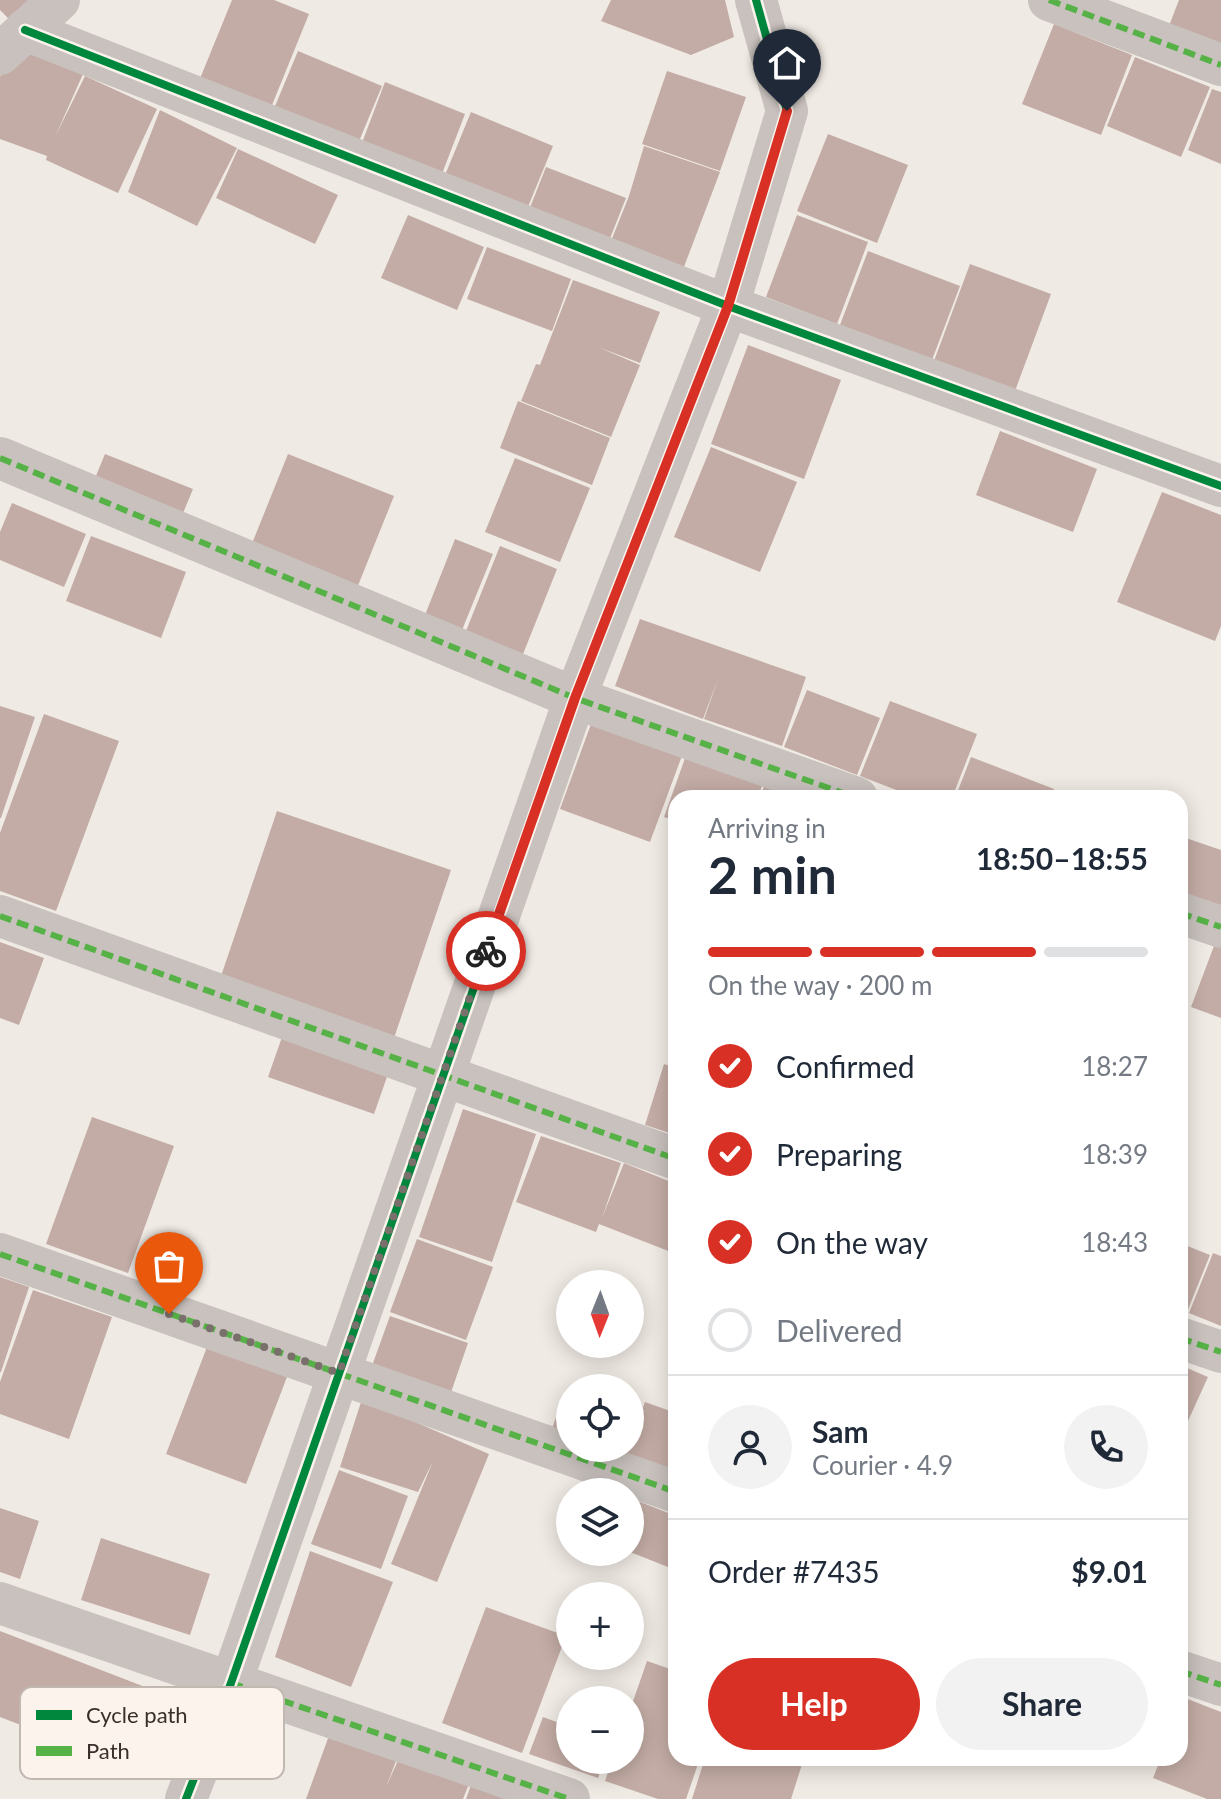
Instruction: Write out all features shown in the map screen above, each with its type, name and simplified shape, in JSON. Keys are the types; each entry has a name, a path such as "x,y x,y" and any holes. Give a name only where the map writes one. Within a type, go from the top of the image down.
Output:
{"street":[{"path":"59,0 12,42 1221,486"},
{"path":"229,1687 575,698 728,306 787,111 756,0"},
{"path":"1049,0 1221,65"},
{"path":"0,458 575,698 834,790"},
{"path":"0,916 668,1156"},
{"path":"1188,916 1221,927"},
{"path":"0,1254 668,1489"},
{"path":"1188,1341 1221,1352"},
{"path":"0,1603 243,1687"},
{"path":"1188,1674 1221,1685"},
{"path":"284,1701 569,1799"},
{"path":"186,1799 194,1779"}],"building":[{"path":"0,0 29,0 9,19 0,10"},
{"path":"232,0 274,0 309,14 270,110 199,81"},
{"path":"611,0 725,0 734,37 691,55 601,21"},
{"path":"1179,0 1221,0 1221,52 1167,31"},
{"path":"1054,24 1132,55 1101,135 1022,104"},
{"path":"26,49 83,74 55,137 85,76 157,109 118,193 46,160 47,156 0,139 0,76"},
{"path":"298,51 382,86 357,146 273,111"},
{"path":"1135,57 1210,87 1181,157 1107,126"},
{"path":"667,71 746,97 720,171 642,144"},
{"path":"385,82 465,114 440,179 360,148"},
{"path":"1212,89 1221,92 1221,164 1188,150"},
{"path":"160,110 237,148 197,226 128,192"},
{"path":"471,112 553,146 525,214 443,180"},
{"path":"828,134 908,165 877,243 797,211"},
{"path":"644,146 720,172 682,272 609,246"},
{"path":"238,149 338,195 315,244 216,198"},
{"path":"546,167 626,198 607,246 527,215"},
{"path":"408,215 484,247 457,310 381,278"},
{"path":"797,215 868,242 837,324 766,297"},
{"path":"487,247 571,279 552,331 467,299"},
{"path":"868,251 960,286 932,360 840,325"},
{"path":"970,264 1051,294 1015,391 934,361"},
{"path":"573,280 660,312 640,363 598,347 640,365 611,437 521,401 536,364 540,365"},
{"path":"748,345 841,380 804,479 711,444"},
{"path":"518,401 610,438 592,485 500,448"},
{"path":"1000,431 1097,469 1073,532 976,495"},
{"path":"711,447 797,482 760,572 674,537"},
{"path":"105,454 193,489 181,518 93,483"},
{"path":"288,454 394,496 357,588 251,546"},
{"path":"515,458 590,488 560,562 485,532"},
{"path":"1162,492 1221,515 1221,626 1215,641 1117,602"},
{"path":"12,503 86,534 64,587 0,560 0,532"},
{"path":"91,536 186,572 161,638 66,601"},
{"path":"455,539 493,554 462,630 425,615"},
{"path":"500,546 557,569 523,654 466,631"},
{"path":"640,619 806,677 782,746 704,719 719,676 703,719 615,686"},
{"path":"807,690 880,718 857,775 784,747"},
{"path":"890,701 977,734 955,790 896,790 860,776"},
{"path":"0,706 35,717 1,818 0,818"},
{"path":"595,713 686,745 650,842 560,809"},
{"path":"44,714 119,741 56,911 0,891 0,833"},
{"path":"689,747 766,773 761,790 674,790"},
{"path":"971,757 1054,789 1054,790 958,790"},
{"path":"768,775 810,790 763,790"},
{"path":"277,811 451,870 394,1038 220,979"},
{"path":"1188,839 1221,850 1221,908 1188,897"},
{"path":"1217,938 1221,940 1221,1018 1191,1007"},
{"path":"0,942 44,958 19,1025 0,1018"},
{"path":"282,1037 388,1074 374,1114 268,1077"},
{"path":"664,1064 668,1065 668,1132 645,1125"},
{"path":"463,1109 536,1134 492,1262 419,1237"},
{"path":"92,1117 174,1146 128,1273 46,1244"},
{"path":"541,1136 621,1163 602,1218 624,1163 668,1181 668,1251 599,1224 596,1232 516,1202"},
{"path":"417,1239 493,1267 466,1340 390,1312"},
{"path":"1188,1246 1210,1255 1188,1310"},
{"path":"1213,1253 1221,1256 1221,1326 1189,1313"},
{"path":"0,1277 29,1287 1,1372 0,1372"},
{"path":"33,1290 112,1317 69,1439 0,1414 0,1382"},
{"path":"390,1316 468,1343 448,1401 369,1374"},
{"path":"207,1347 287,1377 246,1484 166,1454"},
{"path":"1188,1368 1208,1377 1188,1421"},
{"path":"362,1399 489,1454 437,1582 391,1564 433,1461 418,1492 340,1467"},
{"path":"645,1402 668,1410 668,1469 644,1461"},
{"path":"339,1470 408,1496 381,1569 311,1544"},
{"path":"644,1503 668,1513 668,1567 644,1558"},
{"path":"0,1508 39,1521 20,1579 0,1572"},
{"path":"101,1538 210,1574 190,1635 81,1600"},
{"path":"310,1551 393,1582 351,1687 275,1657"},
{"path":"486,1607 556,1632 556,1663 522,1753 442,1723"},
{"path":"0,1631 145,1687 20,1687 20,1725 0,1717"},
{"path":"647,1661 668,1668 668,1766 697,1766 686,1799 658,1799 605,1781 607,1774 644,1774 644,1686 638,1686"},
{"path":"1188,1699 1221,1712 1221,1799 1207,1799 1153,1778 1158,1766 1188,1766"},
{"path":"543,1717 556,1722 556,1763 529,1754"},
{"path":"331,1730 398,1756 386,1787 400,1756 469,1784 463,1799 306,1799"},
{"path":"702,1766 801,1766 791,1799 692,1799"},
{"path":"471,1785 511,1799 466,1799"}],"marked path":[{"path":"1049,0 1221,65"},
{"path":"0,458 575,698 834,790"},
{"path":"0,916 668,1156"},
{"path":"1188,916 1221,927"},
{"path":"0,1254 668,1489"},
{"path":"1188,1341 1221,1352"},
{"path":"1188,1674 1221,1685"},
{"path":"231,1683 243,1687"},
{"path":"284,1701 569,1799"}],"cycle path":[{"path":"229,1687 575,698 728,306 787,111 756,0"},
{"path":"25,30 728,306 1221,486"},
{"path":"186,1799 194,1779"}],"way so far":[{"path":"169,1314 339,1373 486,951"}],"route":[{"path":"486,951 575,698 728,306 787,111"}]}
